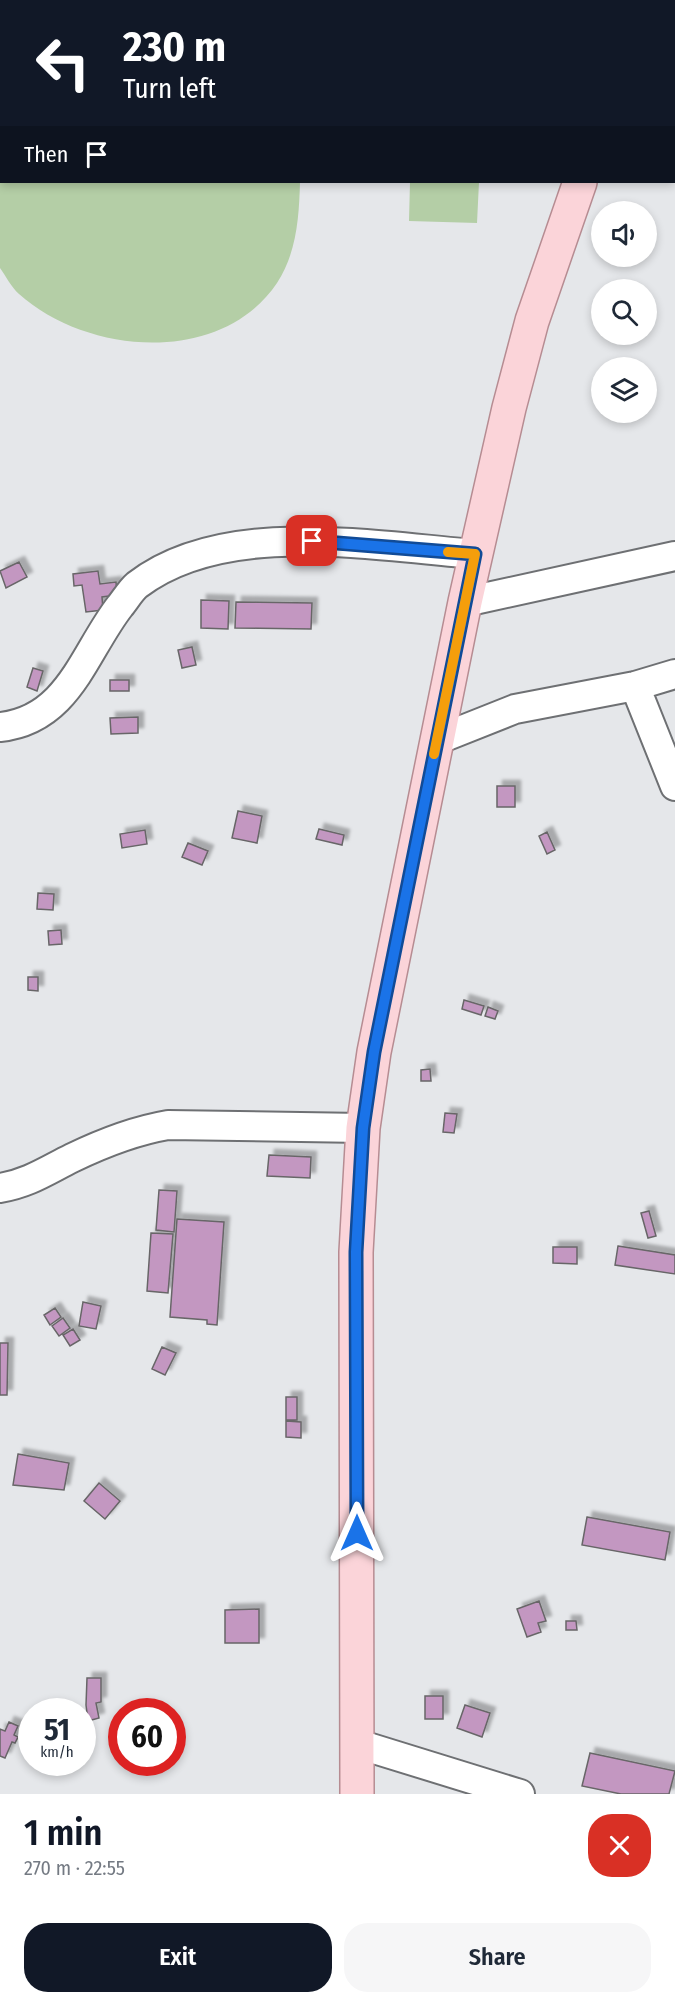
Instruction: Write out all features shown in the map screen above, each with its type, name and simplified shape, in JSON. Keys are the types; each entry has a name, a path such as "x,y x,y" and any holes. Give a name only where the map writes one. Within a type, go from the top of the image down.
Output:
{"main road":[{"path":"357,1794 356,1252 363,1128 374,1052 475,554 532,321 580,183"}],"street":[{"path":"0,727 44,713 78,676 107,623 136,586 189,557 244,544 312,541 475,554"},
{"path":"465,602 675,556"},
{"path":"437,740 515,709 635,686 675,674"},
{"path":"635,686 675,786"},
{"path":"0,1188 34,1180 110,1141 150,1128 168,1125 363,1128"},
{"path":"358,1744 520,1794"}],"green space":[{"path":"0,183 300,183 296,234 289,259 277,283 253,310 223,328 189,339 152,342 116,339 80,330 47,314 19,294 0,268"},
{"path":"410,183 479,183 477,223 409,221"}],"building":[{"path":"19,562 27,577 6,588 0,571"},
{"path":"98,571 100,584 116,582 117,595 102,597 103,610 86,612 82,585 74,586 73,574"},
{"path":"201,600 229,601 228,629 201,628"},
{"path":"236,602 312,603 311,629 235,628"},
{"path":"192,647 196,665 182,668 178,650"},
{"path":"33,668 43,671 37,691 27,687"},
{"path":"110,680 129,680 129,691 110,691"},
{"path":"138,717 138,733 111,734 110,718"},
{"path":"497,786 515,786 515,807 497,807"},
{"path":"238,811 262,816 257,843 232,838"},
{"path":"319,829 344,835 342,845 316,839"},
{"path":"145,830 147,844 122,848 120,834"},
{"path":"547,832 555,850 547,854 539,836"},
{"path":"188,843 208,851 202,865 182,857"},
{"path":"38,893 54,894 53,910 37,909"},
{"path":"61,930 62,944 49,945 48,931"},
{"path":"28,977 38,977 38,991 28,990"},
{"path":"464,1000 484,1006 481,1015 462,1009"},
{"path":"488,1007 498,1011 495,1019 485,1016"},
{"path":"430,1069 431,1081 421,1081 421,1070"},
{"path":"445,1113 457,1114 454,1133 443,1132"},
{"path":"269,1155 311,1157 310,1178 267,1176"},
{"path":"159,1190 177,1191 174,1232 156,1230"},
{"path":"649,1211 656,1236 648,1238 641,1213"},
{"path":"177,1219 224,1222 217,1325 207,1324 207,1320 170,1317"},
{"path":"151,1233 173,1234 168,1293 147,1291"},
{"path":"618,1246 675,1255 675,1274 615,1265"},
{"path":"553,1247 577,1247 577,1264 553,1263"},
{"path":"83,1302 101,1306 96,1329 79,1326"},
{"path":"55,1308 61,1317 50,1325 44,1315"},
{"path":"63,1318 70,1328 59,1336 52,1326"},
{"path":"73,1329 80,1340 70,1346 63,1335"},
{"path":"0,1343 8,1343 7,1395 0,1395"},
{"path":"162,1347 176,1353 165,1375 152,1369"},
{"path":"286,1397 297,1397 297,1420 286,1420"},
{"path":"286,1421 301,1422 301,1438 286,1437"},
{"path":"18,1454 69,1463 64,1490 13,1485"},
{"path":"99,1483 120,1501 105,1519 84,1501"},
{"path":"587,1517 670,1532 665,1560 582,1545"},
{"path":"539,1601 546,1621 538,1623 541,1632 527,1637 517,1609"},
{"path":"259,1609 259,1643 225,1643 225,1610"},
{"path":"566,1621 576,1621 577,1630 566,1630"},
{"path":"87,1678 101,1678 101,1702 96,1703 96,1698 86,1698"},
{"path":"425,1696 443,1696 443,1719 425,1719"},
{"path":"96,1703 99,1718 96,1719"},
{"path":"465,1705 490,1713 482,1737 457,1728"},
{"path":"9,1722 18,1726 14,1735 18,1737 15,1743 12,1742 5,1758 0,1756 0,1729 5,1731"},
{"path":"590,1753 675,1771 669,1794 621,1794 582,1786"}],"slow traffic":[{"path":"434,754 475,554 448,552"}],"route":[{"path":"312,541 475,554 374,1052 363,1128 356,1252 357,1533"}]}
